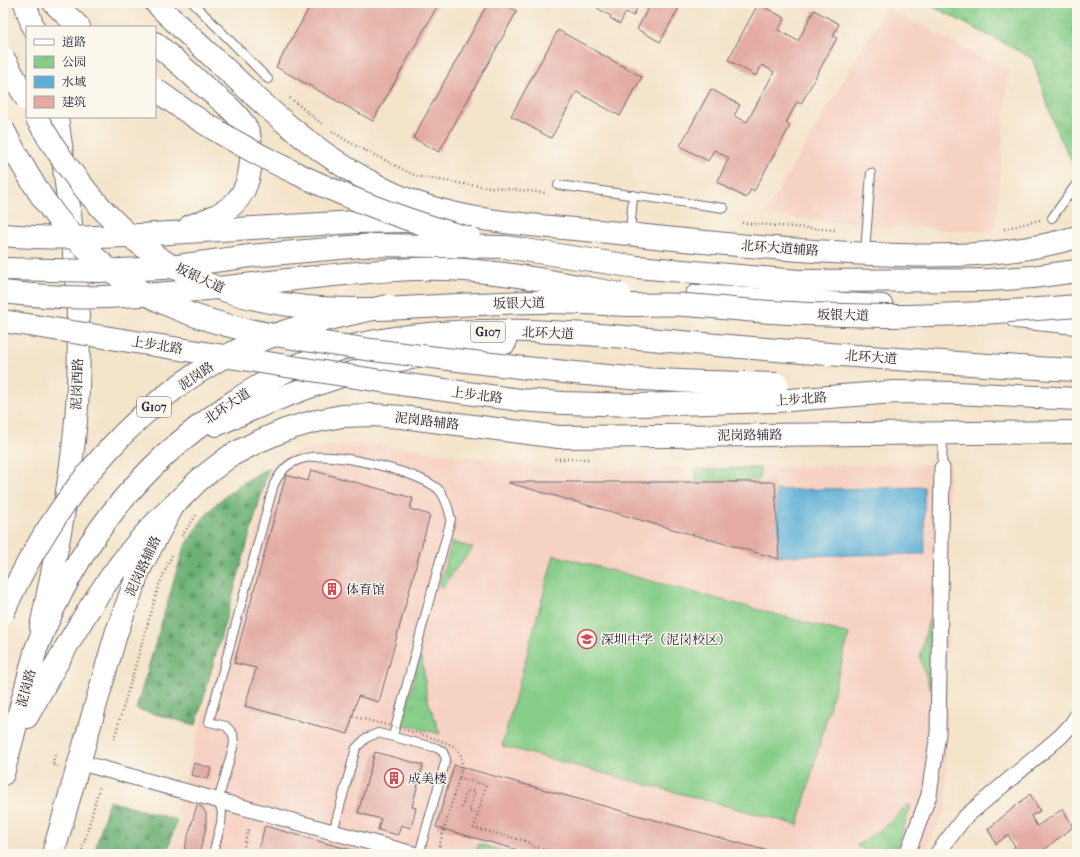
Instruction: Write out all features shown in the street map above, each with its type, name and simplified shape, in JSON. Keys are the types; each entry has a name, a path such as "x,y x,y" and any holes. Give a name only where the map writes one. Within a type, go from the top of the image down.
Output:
{"main road":[{"path":"25,3 33,26"},
{"path":"54,3 78,26"},
{"path":"156,3 262,104 300,136 339,164 384,189 423,206 483,219"},
{"path":"156,44 237,116 248,132 251,151 250,174 246,189 233,205 218,216 170,233"},
{"path":"3,57 26,98"},
{"path":"156,90 225,135 262,156 316,182 391,213 432,227 505,247 637,267 798,281 988,280 1032,277 1077,271"},
{"name":"坂银大道","path":"37,118 74,178 103,212 142,246 183,272 204,283 253,299 314,307 359,309 543,302 683,305 790,313 888,316 936,315 1077,306"},
{"name":"泥岗西路","path":"36,649 53,567 74,442 78,388 77,279 73,230 57,118"},
{"path":"3,129 36,190 62,225 79,243 133,286 186,313 242,330 443,359 777,393"},
{"path":"3,235 39,238 127,236 354,222 483,219"},
{"name":"北环大道辅路","path":"483,219 762,248 865,254 950,255 992,252 1028,248 1077,237"},
{"path":"3,269 99,271 163,268 250,256 373,245 505,247"},
{"path":"3,292 90,297 125,296 224,288 304,277 415,269 455,270 552,281 683,305"},
{"name":"泥岗路","path":"3,613 18,579 43,536 68,498 96,463 132,426 196,374 258,341 338,316 388,306 492,297 592,295 716,297 949,310 1077,323"},
{"name":"上步北路","path":"3,321 393,383 520,400 563,404 637,405 777,393 956,393 1077,399"},
{"name":"北环大道","path":"36,649 56,603 80,558 114,510 146,472 187,435 244,394 286,370 325,354 379,340 428,335 501,332 579,334 852,356 1077,370"},
{"name":"泥岗路辅路","path":"53,854 69,764 125,604 143,562 173,506 199,480 230,456 285,430 312,422 342,416 372,415 402,417 559,437 1077,432"},
{"path":"10,748 53,670 104,588 145,534 173,506"},
{"name":"泥岗路","path":"3,774 36,649"}],"street":[{"path":"907,854 929,795 938,734 942,468"},
{"path":"937,854 964,818 1061,736 1077,716"},
{"path":"69,764 218,801 413,854"}],"lane":[{"path":"193,3 268,79"},
{"path":"865,254 865,232 871,173"},
{"path":"1052,218 1077,183"},
{"path":"558,184 724,208"},
{"path":"630,235 633,195"},
{"path":"942,468 943,433"},
{"path":"212,854 221,823 222,812 218,801 234,744 233,734 226,726 209,722 274,484 282,470 295,461 312,456 333,456 424,479 440,491 448,506 451,519 393,736"},
{"path":"333,832 356,748 366,738 378,733 393,736 437,748 444,752 446,759 419,854"}],"path":[{"path":"268,79 328,128 348,141 409,173 470,186 548,193"},
{"path":"999,230 1052,218"},
{"path":"735,222 841,230"},
{"path":"353,716 430,738 455,747 460,752 462,761 461,771 437,854"},
{"path":"55,755 52,765 69,764"},
{"path":"80,854 102,778"},
{"path":"459,778 486,785 474,828 526,841 534,847 553,853 570,854"},
{"path":"462,808 467,790 474,792 469,810 478,813"},
{"path":"242,854 254,811"},
{"path":"532,853 534,847"},
{"path":"542,854 543,850"}],"shaded area":[{"path":"886,8 1008,71 996,228 992,232 876,226 764,215"},
{"name":"深圳中学（泥岗校区）","path":"367,443 560,470 950,464 946,809 922,854 171,854 181,817 175,815 274,470 280,461 291,454 309,448"}],"green space":[{"path":"926,3 1077,3 1077,172 1055,127 1032,58"},
{"path":"269,467 196,725 136,709 183,550 200,522 216,504 239,485"},
{"path":"760,468 760,480 696,481 696,470"},
{"path":"452,542 473,548 453,572 444,587 439,586"},
{"path":"554,555 849,634 798,825 502,746"},
{"path":"929,619 930,689 920,657"},
{"path":"419,659 422,659 427,697 440,734 402,724"},
{"path":"109,801 177,820 167,854 94,854"},
{"path":"907,805 911,806 894,854 874,854 857,846 889,823"},
{"path":"478,844 515,854 476,854"}],"water":[{"path":"924,487 925,554 772,556 770,490"}],"building":[{"path":"312,3 439,3 373,121 276,67"},
{"path":"488,3 503,3 517,11 439,152 413,138"},
{"path":"600,3 640,3 633,16 626,12 620,24 610,18 611,16 597,8"},
{"path":"642,3 681,4 660,42 637,29 649,7"},
{"path":"758,4 785,18 778,30 798,41 814,10 839,24 833,36 837,38 801,104 797,102 786,123 790,126 754,191 751,189 746,198 717,182 729,158 714,150 708,161 680,146 711,89 740,105 734,116 747,122 774,72 762,65 756,76 728,60"},
{"path":"558,30 642,77 620,116 577,92 551,138 511,116"},
{"name":"体育馆","path":"311,470 413,498 410,509 430,515 379,702 358,696 348,734 245,706 256,668 234,663 286,475 308,481"},
{"path":"509,482 775,482 779,559 509,483"},
{"name":"成美楼","path":"375,752 423,765 412,807 416,808 411,828 401,825 398,835 378,830 381,819 358,813"},
{"path":"194,763 211,768 208,779 191,775"},
{"path":"454,765 779,854 532,854 436,827"},
{"path":"1030,794 1040,811 1031,816 1037,826 1063,809 1073,827 1039,854 1009,854 1015,846 1008,835 996,844 988,829"},
{"path":"197,805 202,807 206,813 206,828 199,854 183,854"},
{"path":"265,826 365,854 257,854"}],"place":[{"name":"体育馆","path":"332,589"},
{"name":"深圳中学（泥岗校区）","path":"587,639"},
{"name":"成美楼","path":"394,778"}]}
